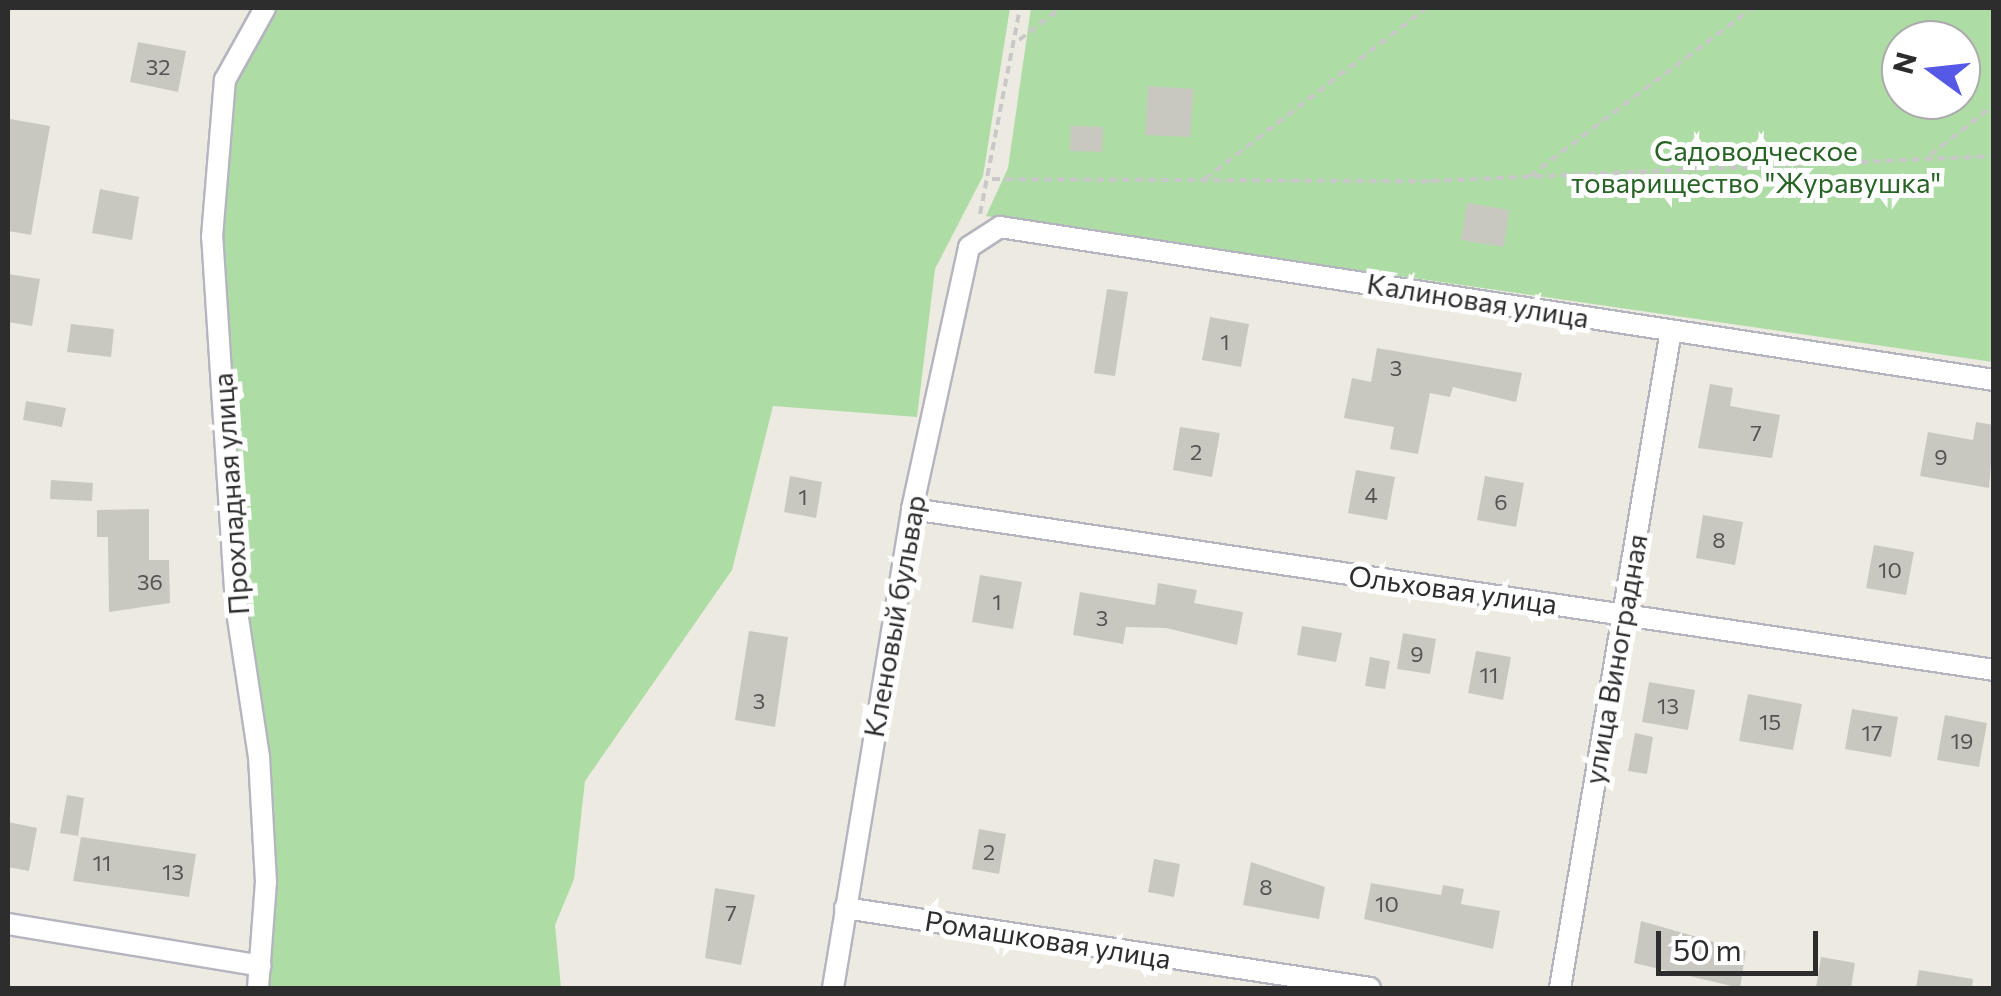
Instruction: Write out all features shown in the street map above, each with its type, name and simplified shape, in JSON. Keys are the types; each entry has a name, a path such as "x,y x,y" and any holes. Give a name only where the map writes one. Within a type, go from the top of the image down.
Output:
{"street":[{"name":"Прохладная улица","path":"258,988 259,757 236,604 212,237 225,80 265,8"},
{"name":"Калиновая улица","path":"969,247 1000,226 1994,380"},
{"name":"Кленовый бульвар","path":"833,988 912,509 969,247"},
{"name":"улица Виноградная","path":"1560,988 1671,330"},
{"name":"Ольховая улица","path":"912,509 1994,670"},
{"name":"Ромашковая улица","path":"845,908 1370,988"},
{"path":"8,924 261,966"}],"path":[{"path":"969,247 992,179 1018,40 1020,8"},
{"path":"1018,40 1061,8"},
{"path":"1204,180 1426,8"},
{"path":"1530,176 1752,8"},
{"path":"1928,156 1994,106"},
{"path":"992,179 1530,176 1994,156"}],"green space":[{"path":"278,8 1010,8 983,176 935,269 917,417 773,406 732,570 585,781 574,879 555,925 561,988 267,988 216,237 230,94"},
{"name":"Садоводческое товарищество \"Журавушка\"","path":"1031,8 1993,8 1993,362 986,216 1008,168"}],"building":[{"path":"138,42 186,51 178,92 130,82"},
{"path":"1148,86 1194,89 1190,137 1145,135"},
{"path":"10,119 50,126 31,235 8,231"},
{"path":"1071,126 1103,127 1102,152 1070,151"},
{"path":"100,189 139,197 132,240 92,233"},
{"path":"1467,203 1509,210 1504,247 1461,240"},
{"path":"8,274 40,279 32,326 8,322"},
{"path":"1107,289 1128,292 1115,376 1094,373"},
{"path":"1210,317 1249,324 1241,367 1202,360"},
{"path":"71,324 114,329 111,357 67,352"},
{"path":"1377,348 1522,373 1516,402 1453,387 1450,397 1430,393 1418,454 1390,449 1394,427 1344,418 1352,378 1371,382"},
{"path":"1710,384 1733,388 1730,406 1780,415 1772,458 1698,448"},
{"path":"26,401 66,408 62,427 23,420"},
{"path":"1976,422 1994,425 1989,488 1920,476 1928,432 1973,440"},
{"path":"1180,427 1220,433 1212,477 1173,470"},
{"path":"1356,470 1395,477 1387,520 1348,513"},
{"path":"790,476 822,482 816,518 784,512"},
{"path":"1485,476 1524,483 1516,527 1477,520"},
{"path":"51,480 93,483 92,501 50,499"},
{"path":"149,509 149,560 169,560 170,603 109,612 108,537 97,537 97,510"},
{"path":"1703,515 1743,522 1735,565 1696,558"},
{"path":"1874,545 1914,552 1906,595 1866,588"},
{"path":"980,575 1022,582 1013,629 972,622"},
{"path":"1158,583 1197,590 1194,603 1243,612 1237,645 1166,628 1126,627 1123,644 1073,635 1080,592 1155,605"},
{"path":"1302,626 1342,633 1336,662 1297,655"},
{"path":"749,631 788,637 775,727 735,720"},
{"path":"1403,633 1436,639 1430,674 1397,669"},
{"path":"1476,651 1511,657 1503,700 1468,693"},
{"path":"1370,657 1390,661 1385,689 1365,686"},
{"path":"1649,682 1695,690 1688,730 1642,722"},
{"path":"1748,694 1802,704 1793,750 1739,741"},
{"path":"1852,709 1898,717 1891,757 1845,749"},
{"path":"1945,715 1987,723 1979,767 1937,760"},
{"path":"1635,733 1653,737 1647,774 1628,771"},
{"path":"67,795 84,798 78,836 60,833"},
{"path":"8,822 37,828 29,871 8,867"},
{"path":"979,829 1006,834 999,874 972,869"},
{"path":"81,837 196,854 189,897 73,881"},
{"path":"1154,859 1180,864 1174,897 1148,892"},
{"path":"1251,862 1325,887 1319,919 1243,905"},
{"path":"1371,883 1441,895 1443,885 1464,889 1461,904 1500,911 1493,949 1364,919"},
{"path":"715,888 755,895 741,965 705,958"},
{"path":"1641,921 1746,951 1740,988 1634,963"},
{"path":"1821,957 1855,963 1851,988 1816,988"},
{"path":"1919,970 1973,979 1972,988 1916,988"}]}
